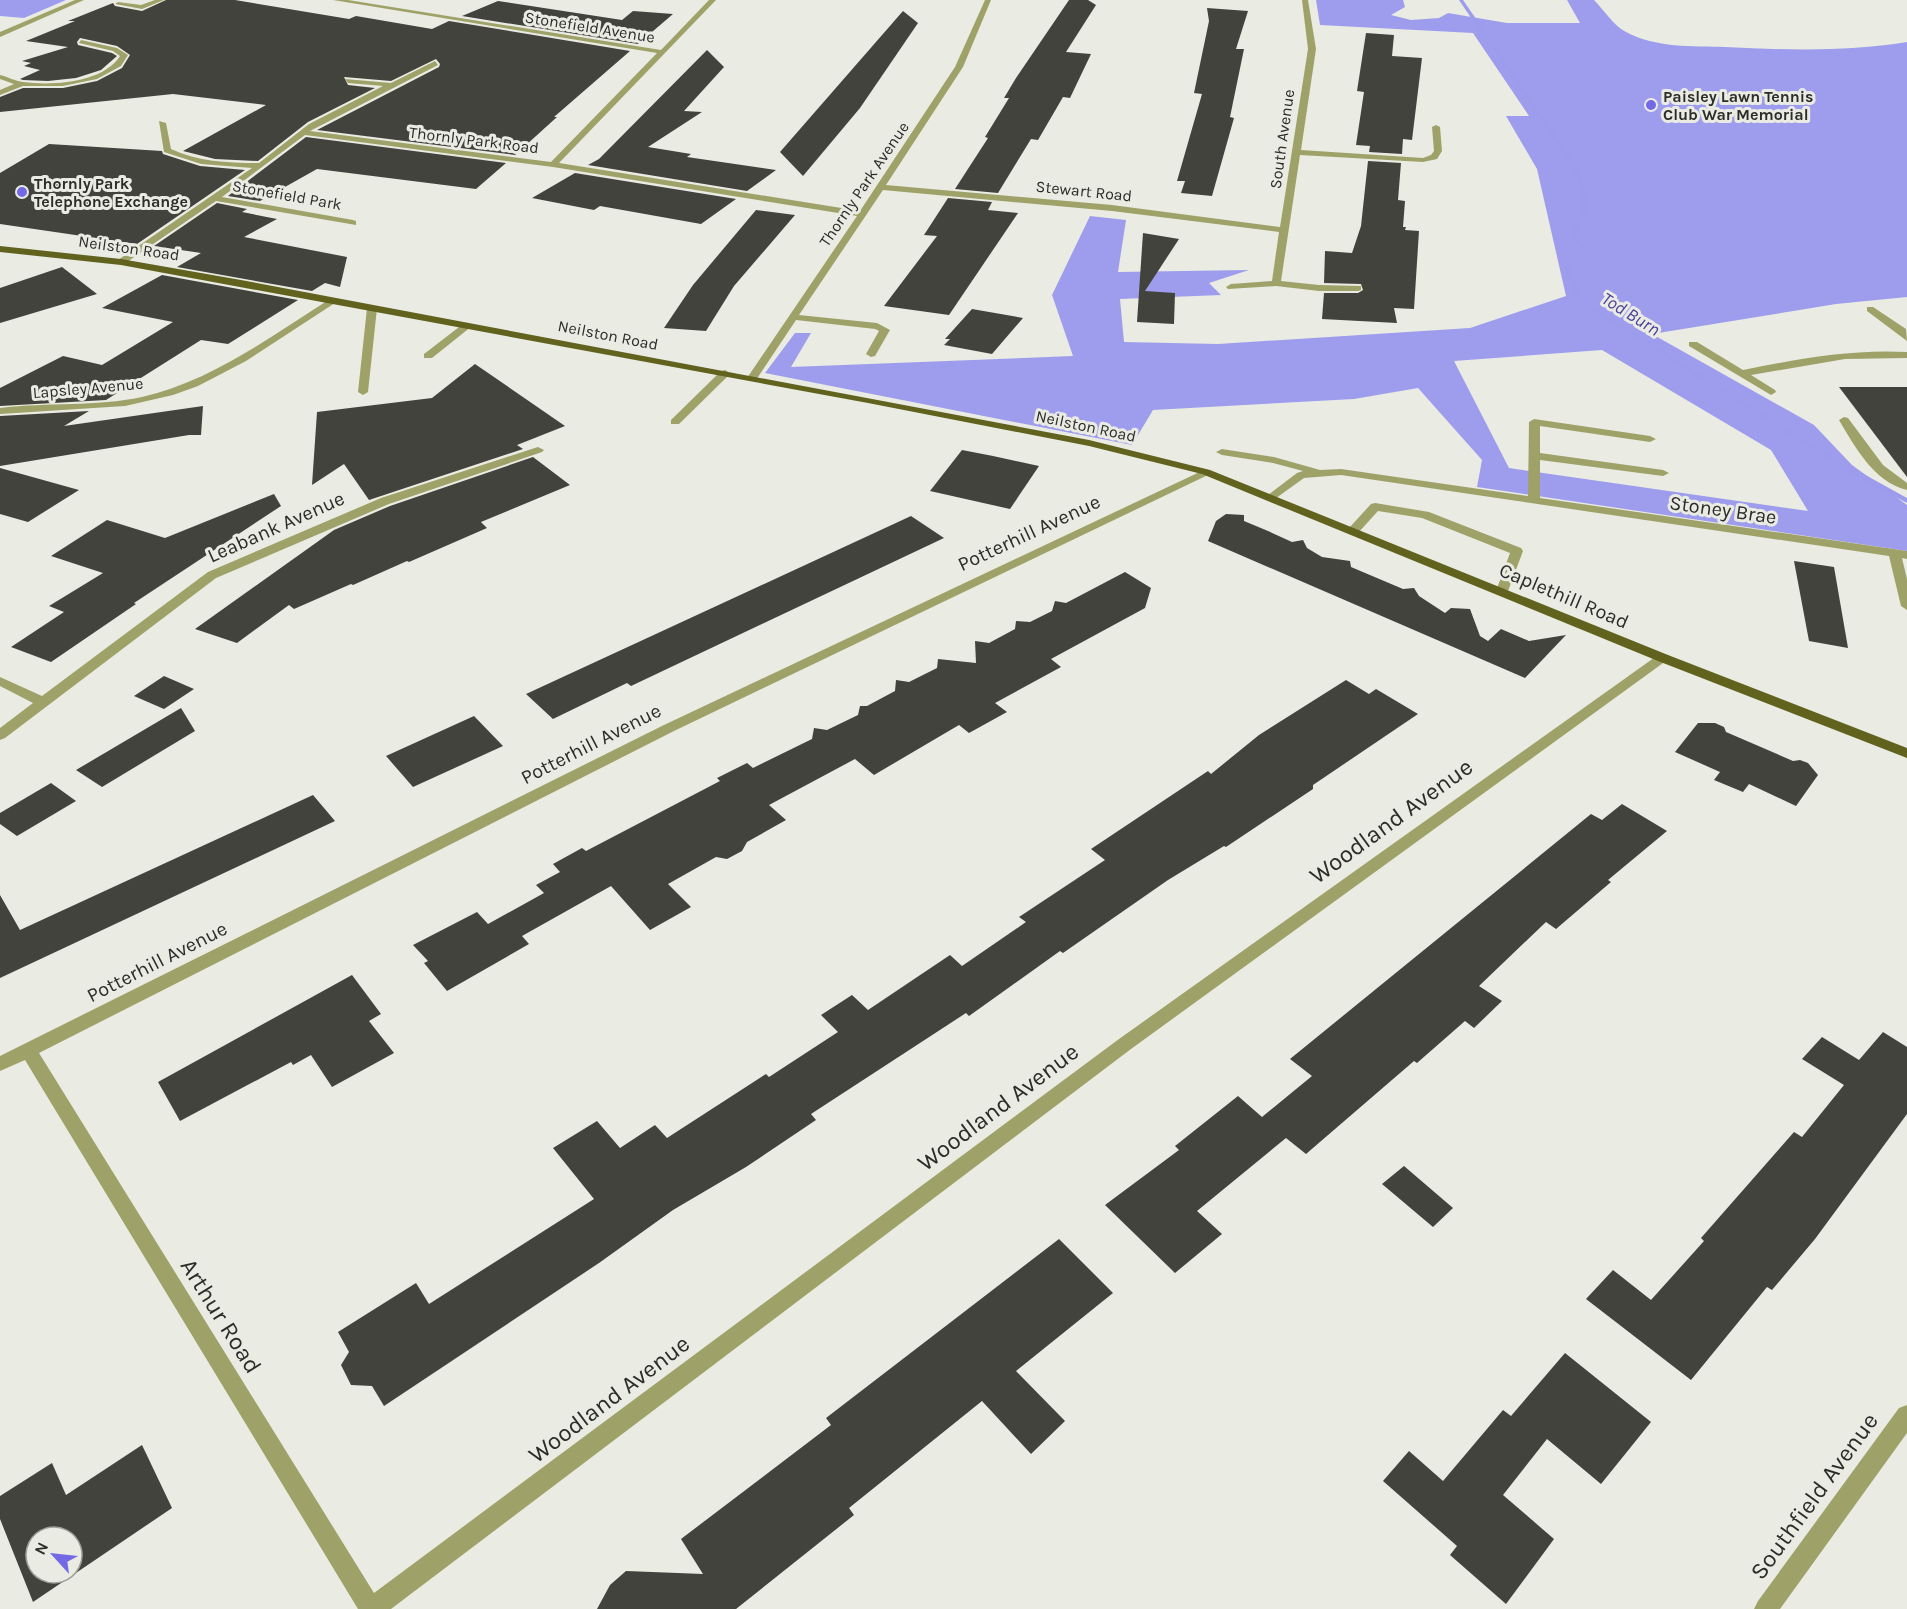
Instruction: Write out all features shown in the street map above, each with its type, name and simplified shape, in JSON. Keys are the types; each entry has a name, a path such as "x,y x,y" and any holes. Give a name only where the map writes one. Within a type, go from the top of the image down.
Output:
{"main road":[{"name":"Neilston Road","path":"0,249 121,262 868,399 1089,443 1206,472"},
{"name":"Caplethill Road","path":"1206,472 1354,530 1663,658 1907,753"}],"street":[{"path":"0,34 81,0"},
{"path":"118,4 142,7 161,0"},
{"name":"Stonefield Avenue","path":"336,0 663,52"},
{"path":"553,165 713,0"},
{"name":"Thornly Park Avenue","path":"752,378 959,67 988,0"},
{"name":"South Avenue","path":"1276,283 1312,49 1305,0"},
{"path":"0,77 22,84 53,84 84,80 108,72 122,63 124,55 115,49 81,42"},
{"path":"121,262 261,166 326,118 435,63"},
{"path":"348,81 392,85"},
{"path":"0,93 22,84"},
{"path":"162,123 167,150 176,155 213,162 261,166"},
{"path":"1296,152 1423,160 1434,157 1437,151 1436,127"},
{"name":"Thornly Park Road","path":"304,133 553,165 861,214"},
{"name":"Stewart Road","path":"880,187 1112,208 1284,230"},
{"name":"Stonefield Park","path":"215,198 353,223"},
{"path":"1231,287 1276,283 1319,288 1359,288"},
{"name":"Lapsley Avenue","path":"0,411 143,400 201,382 239,363 333,301"},
{"path":"363,392 372,308"},
{"path":"1870,309 1902,331 1907,338"},
{"path":"792,317 878,326 885,330 870,354"},
{"path":"428,356 467,326"},
{"path":"1693,344 1770,392"},
{"path":"1740,374 1795,362 1886,353 1907,355"},
{"path":"675,422 725,373"},
{"path":"1844,420 1862,447 1893,482 1907,487"},
{"path":"1534,502 1534,422 1650,439"},
{"name":"Leabank Avenue","path":"0,735 212,575 385,501 538,450"},
{"path":"1222,452 1274,460 1321,473"},
{"path":"1534,456 1663,473"},
{"name":"Potterhill Avenue","path":"0,1064 669,728 1206,472"},
{"name":"Stoney Brae","path":"1272,497 1301,475 1341,472 1901,554"},
{"path":"1354,530 1375,507 1425,515 1517,551 1502,591"},
{"path":"1901,554 1907,606"},
{"name":"Woodland Avenue","path":"371,1609 1125,1044 1663,658"},
{"path":"0,681 42,702"},
{"name":"Arthur Road","path":"28,1050 371,1609"},
{"name":"Southfield Avenue","path":"1766,1609 1907,1415"}],"shaded area":[{"path":"0,0 66,0 24,18 0,16"},
{"path":"1316,0 1403,0 1405,7 1391,15 1411,20 1439,18 1448,13 1507,23 1580,23 1567,0 1594,0 1613,22 1626,32 1662,44 1816,49 1907,42 1907,297 1836,304 1652,334 1814,425 1852,465 1907,505 1907,551 1477,487 1482,460 1418,388 1354,399 1153,410 1132,445 765,373 795,333 811,333 791,367 1073,356 1052,295 1090,216 1126,220 1118,272 1249,270 1209,283 1221,295 1120,299 1124,342 1218,344 1470,328 1566,296 1537,169 1506,116 1529,116 1473,33 1320,25","holes":["1602,350 1771,450 1808,511 1509,468 1454,361"]}],"building":[{"path":"166,0 235,0 349,19 356,16 432,29 449,21 630,51 554,117 557,117 515,155 317,130 439,67 440,64 436,59 391,81 344,77 348,85 375,88 308,122 258,161 215,159 183,151 266,105 173,94 0,112 0,97 23,88 63,88 97,81 122,68 130,55 117,46 80,38 78,45 117,56 101,70 76,78 48,81 23,80 20,79 40,70 24,66 31,63 22,61 68,47 26,41 113,3 115,6 142,11"},
{"path":"1069,0 1088,0 1096,5 1066,52 1091,54 1070,98 1063,97 1038,140 1031,139 998,193 955,189 988,138 985,137 1009,98 1004,98 1016,78"},
{"path":"498,1 622,20 633,11 673,14 638,44 462,16"},
{"path":"1207,8 1248,11 1236,49 1244,49 1230,117 1234,118 1212,196 1181,193 1185,181 1177,181 1202,94 1194,93 1209,21"},
{"path":"903,11 918,23 860,108 803,176 780,152"},
{"path":"1366,33 1394,35 1392,56 1422,58 1412,140 1403,139 1402,154 1369,152 1370,146 1356,145 1364,92 1357,91"},
{"path":"707,50 724,67 684,111 702,112 648,147 691,154 687,157 776,170 747,191 588,165 599,159"},
{"path":"306,137 506,163 476,189 317,169 260,201 228,196"},
{"path":"49,144 162,151 163,154 200,166 245,170 137,244 0,224 0,173"},
{"path":"1368,161 1401,163 1398,200 1405,201 1403,227 1406,227 1405,230 1419,231 1414,309 1394,308 1397,323 1322,319 1324,293 1358,293 1363,290 1361,284 1324,283 1325,251 1352,253 1361,226"},
{"path":"575,173 736,199 701,224 600,206 594,210 532,198"},
{"path":"948,198 992,202 988,210 1018,213 949,315 884,306 937,236 924,235"},
{"path":"217,203 247,209 242,212 277,219 244,237 347,257 340,287 325,283 312,291 177,267 201,253 154,246"},
{"path":"756,210 795,215 734,286 706,331 664,328 693,285"},
{"path":"1143,233 1179,239 1145,291 1175,293 1174,324 1137,322"},
{"path":"62,267 97,294 0,323 0,288"},
{"path":"162,275 298,300 228,344 201,340 106,400 0,406 0,388 63,356 102,365 173,322 102,308"},
{"path":"972,309 1023,318 992,354 944,345 950,339 945,339"},
{"path":"475,364 565,426 517,445 523,449 369,500 344,464 312,485 317,412 432,398"},
{"path":"1839,387 1907,387 1907,477"},
{"path":"203,406 201,435 189,435 0,466 0,416 89,411 64,426"},
{"path":"962,450 1039,466 1010,509 930,491"},
{"path":"533,457 570,485 481,522 487,528 409,562 294,609 289,605 237,643 195,629 334,530 390,506"},
{"path":"0,468 79,490 28,522 0,514"},
{"path":"274,494 281,506 134,603 136,604 51,662 11,647 64,612 49,606 103,573 51,556 107,520 165,538"},
{"path":"1226,514 1244,515 1244,521 1292,542 1303,540 1307,548 1322,557 1350,561 1351,567 1403,589 1414,588 1419,596 1445,613 1451,608 1470,609 1480,636 1488,641 1501,629 1529,641 1566,635 1525,678 1208,541 1216,521"},
{"path":"911,516 944,538 631,686 627,683 553,719 526,694"},
{"path":"1794,561 1834,567 1848,648 1809,641"},
{"path":"1125,572 1151,588 1145,608 1051,659 1061,667 995,703 1007,712 969,733 959,725 874,775 855,759 769,805 786,820 747,842 742,851 727,859 716,857 668,884 691,907 650,930 611,886 522,936 529,944 447,991 424,963 428,961 413,945 477,912 488,924 544,893 536,885 560,872 553,864 582,848 586,851 720,781 717,778 747,763 753,768 812,739 814,728 827,730 858,715 860,706 867,706 895,691 896,680 909,682 937,668 938,659 976,663 975,641 989,643 1015,629 1016,621 1030,622 1052,611 1055,601 1066,603"},
{"path":"164,676 194,689 164,709 134,696"},
{"path":"1346,680 1369,694 1376,689 1418,714 1313,785 1313,789 1226,847 1224,846 1168,880 1063,953 1060,951 969,1016 966,1013 811,1114 816,1120 746,1167 673,1210 599,1263 384,1406 372,1386 351,1385 341,1365 349,1352 338,1332 416,1283 429,1304 594,1199 553,1148 597,1121 620,1148 655,1125 667,1138 766,1074 769,1077 838,1032 821,1015 852,995 868,1010 950,955 962,966 1026,922 1019,917 1105,860 1091,849 1208,771 1211,774 1259,735"},
{"path":"181,708 195,731 102,787 76,770"},
{"path":"474,716 503,746 413,787 386,756"},
{"path":"1698,723 1715,723 1724,727 1726,732 1793,761 1800,760 1808,763 1818,775 1796,806 1749,784 1743,792 1714,780 1720,772 1675,752"},
{"path":"51,783 76,801 17,836 0,824 0,813"},
{"path":"313,795 335,821 0,978 0,895 20,930"},
{"path":"1622,804 1667,831 1608,880 1611,882 1556,929 1546,922 1479,986 1502,1001 1474,1028 1465,1021 1417,1063 1414,1061 1306,1154 1286,1138 1197,1211 1222,1234 1175,1273 1105,1205 1179,1150 1175,1146 1238,1096 1262,1117 1312,1076 1290,1059 1591,814 1602,820"},
{"path":"352,975 381,1014 369,1021 394,1053 332,1087 311,1055 293,1065 291,1062 180,1121 158,1082"},
{"path":"1883,1032 1907,1047 1907,1114 1815,1239 1772,1290 1767,1287 1691,1380 1586,1299 1613,1270 1651,1300 1704,1241 1701,1238 1794,1132 1802,1137 1844,1085 1802,1059 1822,1037 1859,1060"},
{"path":"1404,1166 1453,1208 1433,1227 1382,1184"},
{"path":"1059,1239 1113,1293 1016,1371 1065,1421 1031,1454 982,1401 849,1508 854,1515 736,1609 597,1609 610,1585 626,1571 703,1574 681,1539 831,1425 826,1418"},
{"path":"1565,1353 1651,1422 1601,1484 1547,1439 1503,1495 1554,1539 1506,1604 1450,1555 1457,1546 1383,1481 1409,1451 1443,1481 1503,1410 1511,1416"},
{"path":"142,1445 172,1508 84,1568 84,1525 24,1525 24,1579 0,1519 0,1496 52,1463 66,1495"},
{"path":"26,1585 58,1585 33,1602"}],"waterway":[{"name":"Tod Burn","path":"1461,0 1577,170 1586,211 1572,234 1582,247 1567,268 1579,301 1848,469 1907,501"}],"place":[{"name":"Paisley Lawn Tennis Club War Memorial","path":"1651,105"},
{"name":"Thornly Park Telephone Exchange","path":"22,192"}]}
